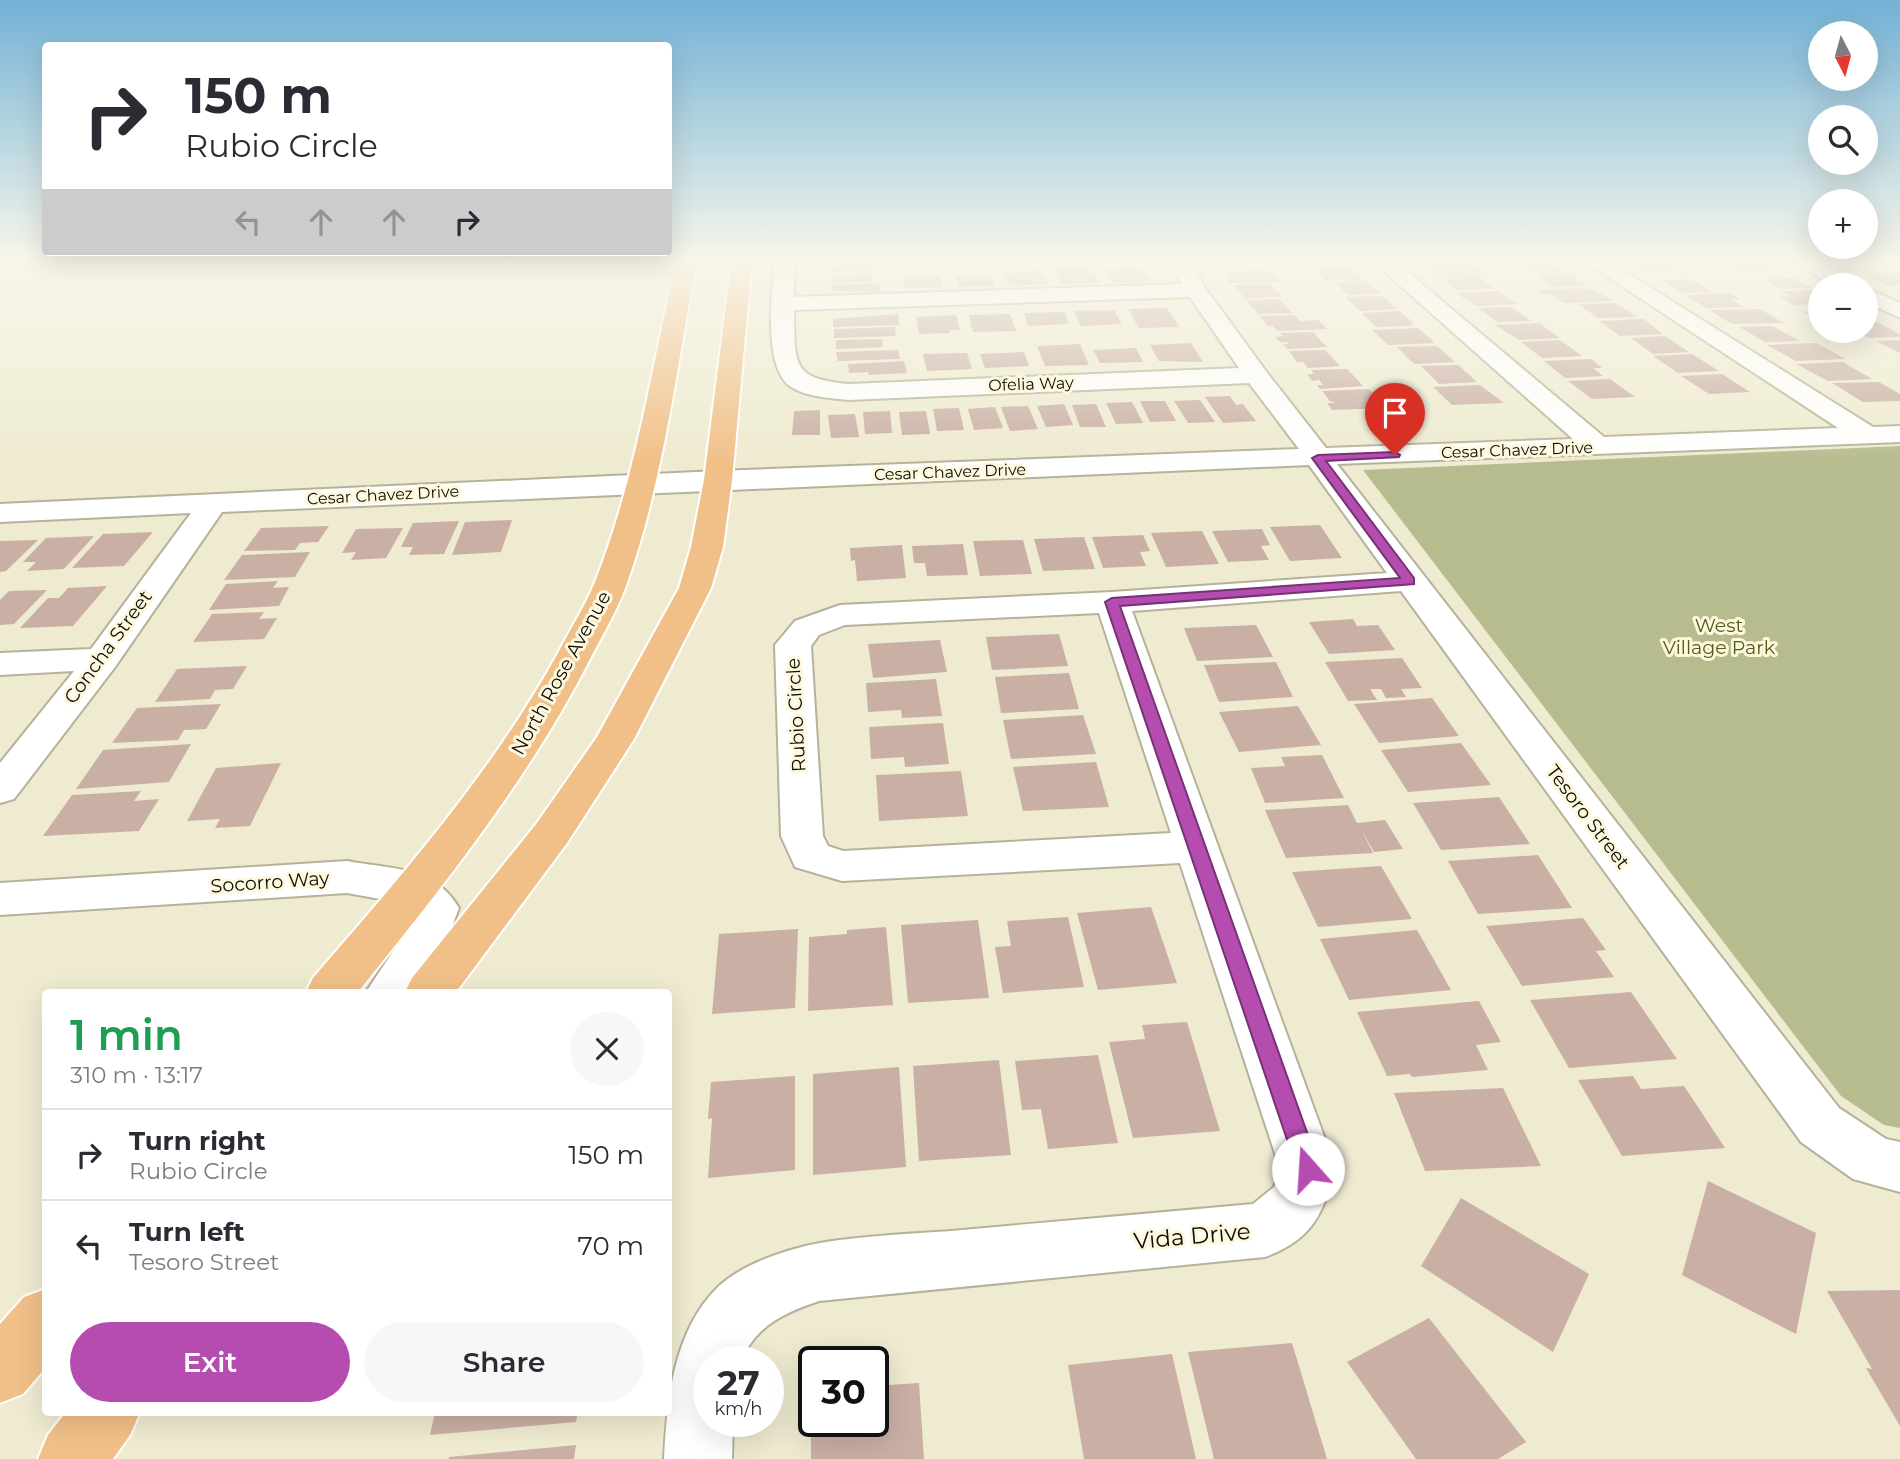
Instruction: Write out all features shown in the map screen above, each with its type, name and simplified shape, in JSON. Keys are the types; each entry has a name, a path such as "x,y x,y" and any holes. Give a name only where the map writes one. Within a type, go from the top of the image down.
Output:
{"main road":[{"name":"North Rose Avenue","path":"333,989 416,889 518,754 569,666 614,575 638,483 672,326"},
{"path":"431,989 552,833 615,739 695,588 707,547 718,480 735,326"},
{"path":"0,1371 42,1324"},
{"path":"72,1459 104,1416"}],"street":[{"name":"Ofelia Way","path":"784,326 788,367 794,377 808,385 849,391 1256,375"},
{"name":"Tesoro Street","path":"1221,326 1256,375 1310,442 1318,458 1409,581 1820,1125 1886,1164"},
{"path":"1458,326 1599,447"},
{"path":"1696,326 1867,435"},
{"name":"Cesar Chavez Drive","path":"0,513 638,483 1900,433"},
{"name":"Concha Street","path":"0,790 102,659 213,503"},
{"name":"Rubio Circle","path":"1195,847 842,866 810,856 802,836 793,645 807,628 840,615 1112,602 1409,581"},
{"name":"Vida Drive","path":"698,1459 700,1404 708,1356 731,1315 763,1292 819,1272 1265,1230 1297,1203 1308,1169 1112,602"},
{"path":"0,664 102,659"},
{"name":"Socorro Way","path":"0,899 347,877 416,889"},
{"path":"392,989 415,958 430,928 436,908 416,889"}],"green space":[{"name":"West Village Park","path":"1900,446 1900,1128 1884,1125 1841,1096 1363,470"}],"building":[{"path":"918,326 959,326 960,330 949,330 950,333 919,334"},
{"path":"972,326 1014,326 1016,331 973,332"},
{"path":"1138,326 1179,327 1139,328"},
{"path":"1273,326 1324,326 1327,329 1277,331"},
{"path":"1497,326 1543,326 1560,338 1519,340"},
{"path":"1606,326 1653,326 1662,334 1620,336"},
{"path":"1772,326 1800,341 1765,342 1739,327"},
{"path":"1878,326 1885,326 1900,334 1900,337 1878,338"},
{"path":"895,327 896,336 834,338 834,329"},
{"path":"1418,328 1435,343 1388,345 1372,330"},
{"path":"1313,332 1327,347 1287,349 1283,344 1289,344 1287,342 1280,342 1275,337 1283,336 1280,333"},
{"path":"1665,336 1689,352 1653,354 1631,338"},
{"path":"882,339 883,347 836,349 836,340"},
{"path":"1560,340 1582,356 1542,358 1521,342"},
{"path":"1900,340 1900,353 1878,342"},
{"path":"1191,343 1203,362 1159,361 1150,345"},
{"path":"1816,343 1846,359 1796,361 1767,345"},
{"path":"1080,344 1089,365 1045,366 1037,346"},
{"path":"1437,346 1455,362 1414,364 1397,347"},
{"path":"1136,348 1143,362 1100,363 1093,350"},
{"path":"898,350 900,359 838,361 836,352"},
{"path":"1325,350 1340,366 1308,368 1303,362 1297,362 1289,351"},
{"path":"1024,352 1029,366 985,368 980,354"},
{"path":"967,353 972,369 927,371 923,354"},
{"path":"1692,354 1719,371 1678,373 1653,356"},
{"path":"1591,359 1602,368 1593,368 1603,376 1565,378 1544,361"},
{"path":"904,361 907,373 849,373 848,364"},
{"path":"1843,362 1872,379 1828,381 1796,364"},
{"path":"1458,365 1477,382 1439,384 1421,366"},
{"path":"1347,369 1363,386 1320,389 1317,385 1323,385 1319,380 1312,381 1307,374 1314,374 1311,370"},
{"path":"1722,374 1750,392 1709,394 1681,376"},
{"path":"1610,379 1635,397 1592,399 1568,381"},
{"path":"1879,382 1900,394 1900,401 1863,402 1832,383"},
{"path":"1480,385 1504,403 1452,405 1433,387"},
{"path":"1369,389 1386,408 1332,410 1327,403 1336,403 1330,401 1322,391"},
{"path":"1230,396 1236,405 1243,404 1256,421 1223,423 1205,397"},
{"path":"1200,400 1215,422 1188,423 1174,401"},
{"path":"1140,401 1165,401 1176,421 1150,422"},
{"path":"1132,402 1143,423 1116,424 1106,403"},
{"path":"1064,404 1073,425 1046,427 1037,406"},
{"path":"1096,404 1106,427 1080,427 1072,405"},
{"path":"1028,406 1038,429 1010,431 1001,407"},
{"path":"995,407 1003,428 974,430 968,409"},
{"path":"959,408 964,430 937,431 933,409"},
{"path":"820,410 820,435 792,435 794,411"},
{"path":"890,411 892,433 865,434 863,412"},
{"path":"926,411 930,434 902,435 899,412"},
{"path":"855,414 859,437 831,438 828,415"},
{"path":"512,520 501,552 452,555 465,522"},
{"path":"459,521 444,554 409,555 413,547 401,547 413,523"},
{"path":"1320,525 1342,558 1290,561 1270,527"},
{"path":"329,526 318,542 300,543 295,550 244,551 261,528"},
{"path":"403,528 386,558 351,560 356,552 342,553 356,529"},
{"path":"1262,529 1270,545 1261,546 1269,560 1228,562 1212,531"},
{"path":"1202,531 1219,564 1166,567 1151,533"},
{"path":"153,532 124,566 72,568 103,534"},
{"path":"1143,535 1150,551 1140,552 1146,566 1103,568 1092,537"},
{"path":"94,536 64,569 27,571 36,562 23,562 46,538"},
{"path":"1084,537 1095,569 1043,571 1034,539"},
{"path":"38,540 6,571 0,572 0,541"},
{"path":"1023,540 1032,574 980,576 973,541"},
{"path":"963,544 968,575 927,576 925,563 914,563 912,546"},
{"path":"902,545 906,578 857,581 855,560 851,561 850,548"},
{"path":"310,552 295,577 224,580 242,555"},
{"path":"278,581 273,588 289,587 279,606 209,610 226,584"},
{"path":"107,586 73,626 20,628 48,598 59,598 68,588"},
{"path":"47,590 14,624 0,625 0,600 9,591"},
{"path":"264,612 259,619 277,618 264,639 193,642 212,614"},
{"path":"1353,619 1357,626 1378,625 1395,650 1329,654 1309,622"},
{"path":"1256,625 1273,657 1197,661 1184,628"},
{"path":"1059,634 1068,666 992,670 986,637"},
{"path":"940,640 947,672 873,678 868,644"},
{"path":"1402,658 1422,688 1401,689 1406,697 1386,698 1381,689 1370,689 1377,700 1348,701 1325,662"},
{"path":"1276,662 1293,697 1219,702 1204,665"},
{"path":"247,666 233,689 215,690 210,699 155,702 177,669"},
{"path":"1069,673 1079,709 1001,713 995,677"},
{"path":"936,679 942,716 902,718 901,710 868,712 866,683"},
{"path":"1432,698 1459,736 1379,743 1354,704"},
{"path":"221,704 206,729 184,730 178,740 112,743 137,708"},
{"path":"1298,706 1321,745 1239,752 1219,712"},
{"path":"1083,715 1096,754 1011,759 1003,720"},
{"path":"943,723 949,764 905,767 904,757 871,759 869,727"},
{"path":"1461,743 1491,785 1408,792 1381,750"},
{"path":"191,744 169,782 76,789 103,750"},
{"path":"1322,755 1344,798 1265,803 1251,768 1285,766 1281,757"},
{"path":"1096,762 1109,807 1023,811 1013,767"},
{"path":"281,763 250,826 215,828 220,819 187,821 216,768"},
{"path":"961,771 968,816 879,821 876,775"},
{"path":"141,791 134,801 159,799 139,831 43,836 72,795"},
{"path":"1499,797 1530,844 1441,850 1413,803"},
{"path":"1348,805 1357,823 1385,820 1403,849 1374,852 1361,829 1373,853 1286,858 1265,810"},
{"path":"1538,855 1572,908 1478,914 1448,861"},
{"path":"1381,866 1412,919 1318,927 1292,872"},
{"path":"1151,907 1177,983 1098,990 1077,913"},
{"path":"1068,917 1084,987 1003,993 995,947 1011,946 1007,921"},
{"path":"1583,918 1606,950 1596,951 1614,977 1522,986 1486,926"},
{"path":"978,920 989,998 908,1003 901,925"},
{"path":"886,927 893,1005 808,1011 809,937"},
{"path":"798,929 795,1008 712,1014 719,934"},
{"path":"1417,930 1451,990 1349,1000 1320,939"},
{"path":"1631,992 1677,1059 1569,1068 1530,1000"},
{"path":"1479,1001 1501,1042 1476,1045 1488,1070 1412,1077 1410,1074 1387,1076 1357,1012"},
{"path":"1187,1022 1220,1131 1133,1138 1109,1042 1145,1039 1142,1025"},
{"path":"1098,1055 1118,1143 1048,1149 1041,1109 1022,1110 1015,1061"},
{"path":"999,1060 1011,1155 919,1161 913,1066"},
{"path":"899,1067 906,1167 813,1175 813,1074"},
{"path":"795,1076 795,1170 708,1178 712,1118 708,1119 711,1082"},
{"path":"1633,1076 1641,1089 1684,1086 1725,1148 1622,1156 1578,1080"},
{"path":"1503,1088 1541,1166 1425,1171 1394,1093"},
{"path":"1708,1181 1816,1233 1796,1334 1682,1275"},
{"path":"1461,1198 1589,1274 1553,1352 1421,1266"},
{"path":"1900,1290 1900,1426 1866,1368 1872,1369 1827,1291"},
{"path":"1429,1318 1526,1442 1498,1459 1416,1459 1347,1362"},
{"path":"1292,1343 1327,1459 1214,1459 1188,1352"},
{"path":"1172,1354 1196,1459 1084,1459 1068,1365"},
{"path":"919,1383 924,1459 811,1459 811,1437 889,1437 889,1385"},
{"path":"434,1416 577,1416 576,1422 430,1435"},
{"path":"576,1445 574,1459 449,1459 449,1457"}],"route":[{"path":"1308,1169 1112,602 1409,581 1318,458 1395,455"}]}
